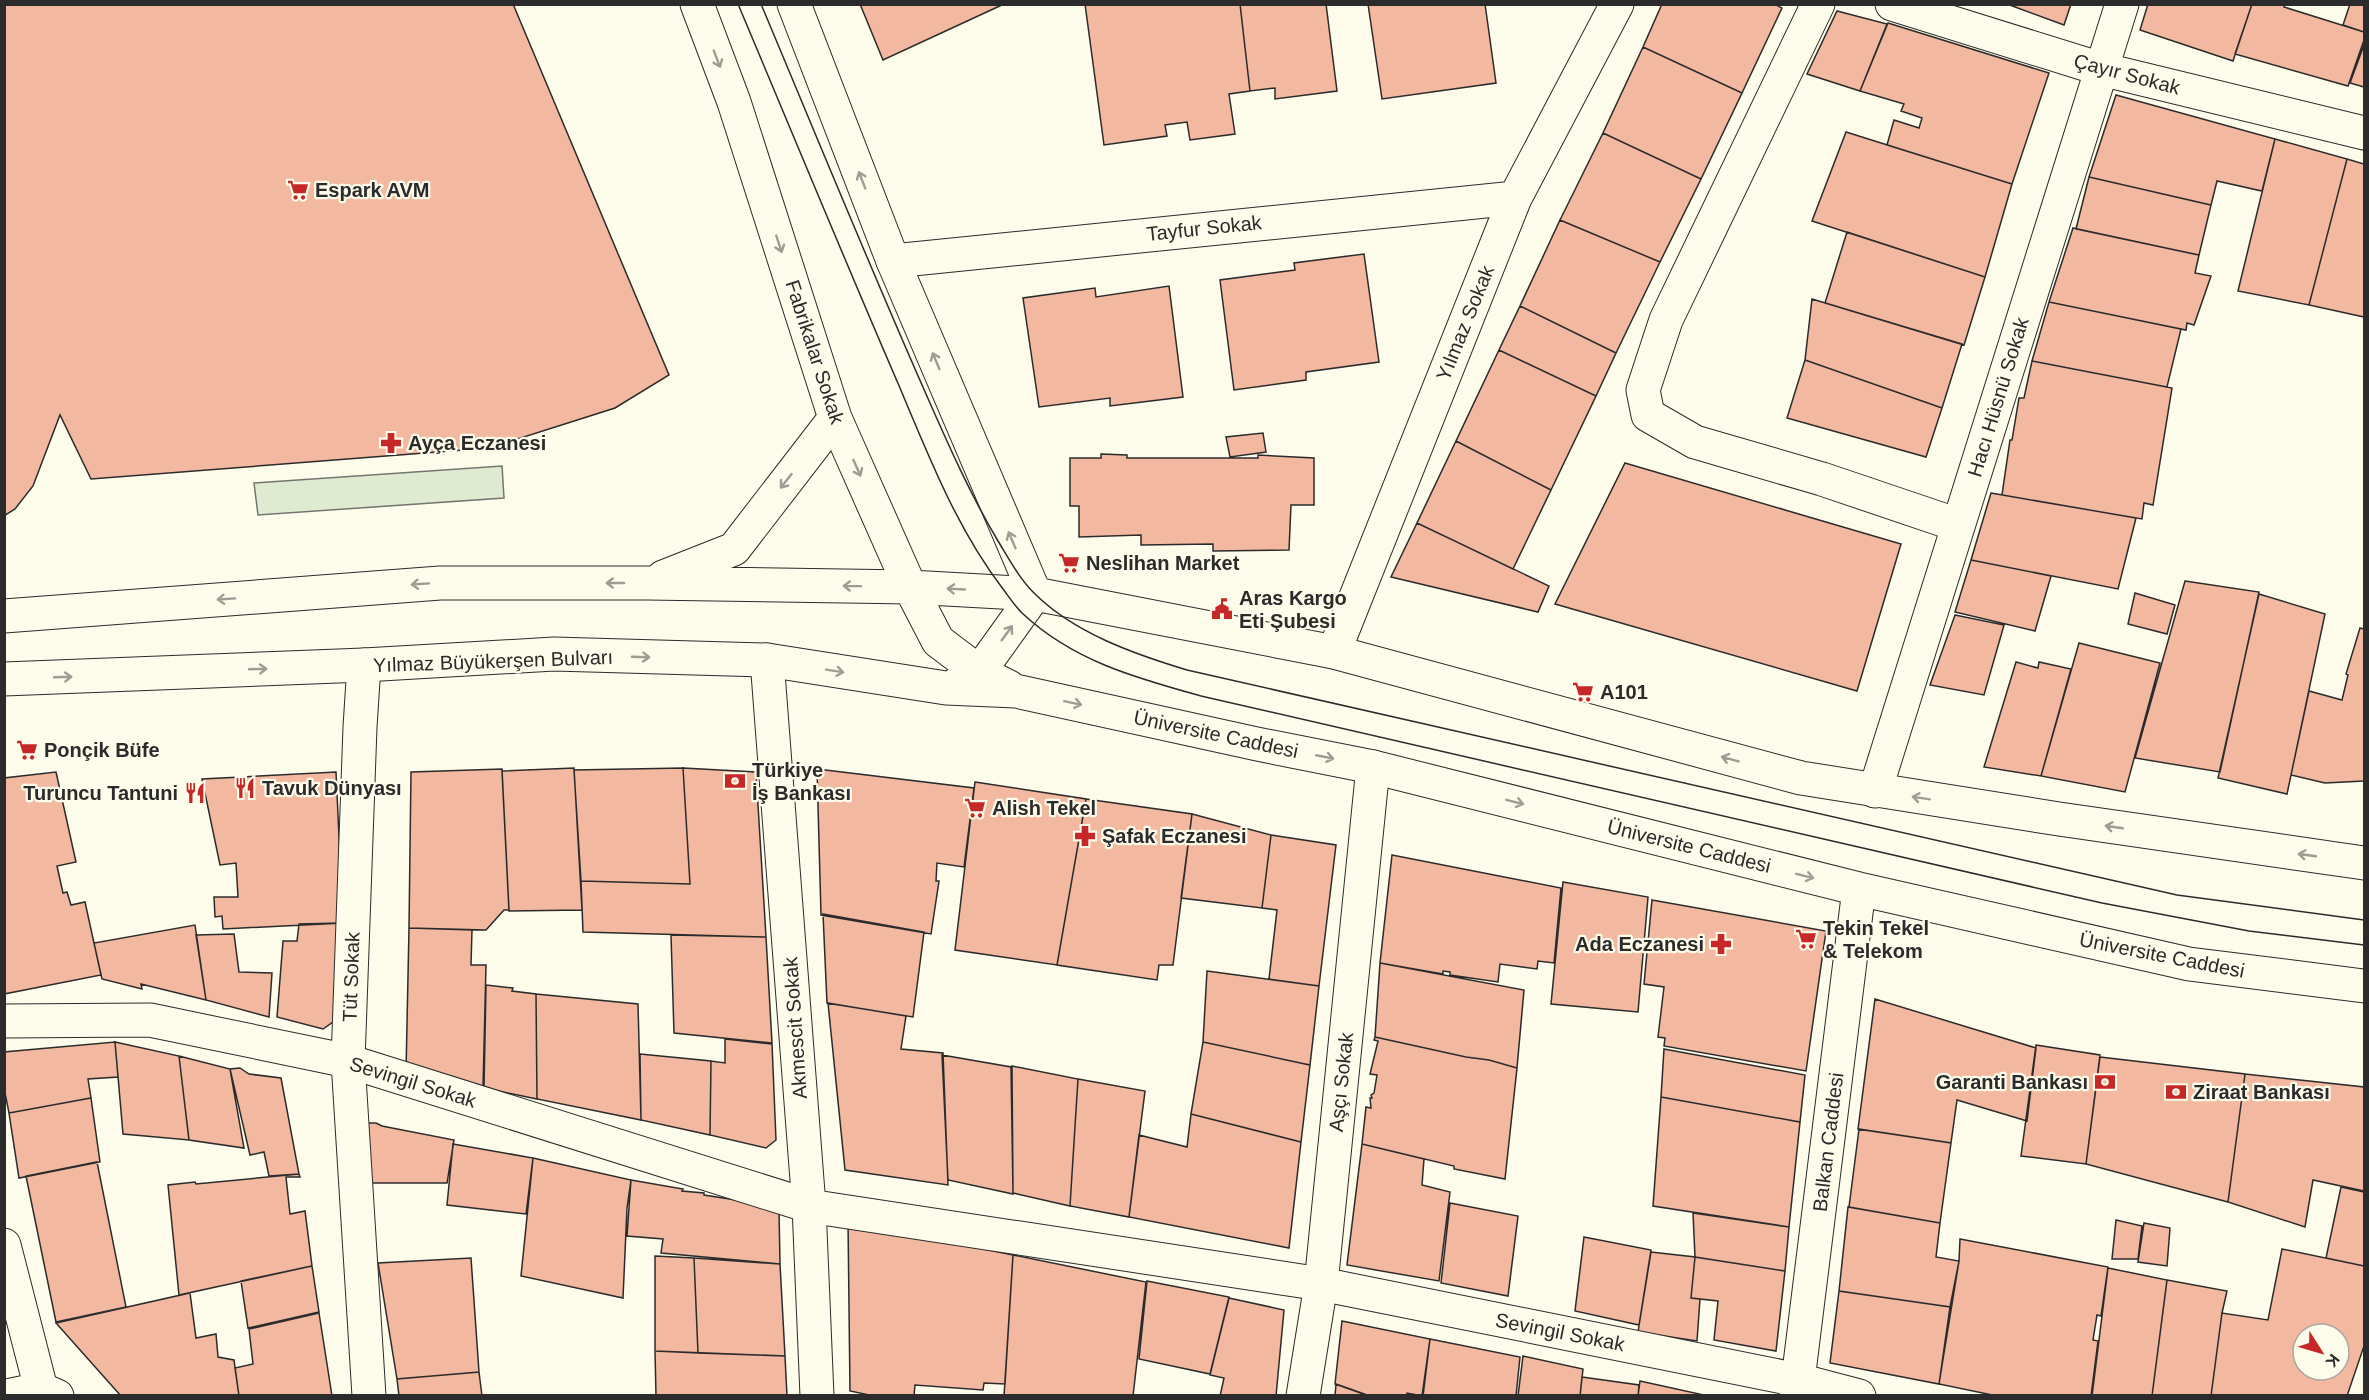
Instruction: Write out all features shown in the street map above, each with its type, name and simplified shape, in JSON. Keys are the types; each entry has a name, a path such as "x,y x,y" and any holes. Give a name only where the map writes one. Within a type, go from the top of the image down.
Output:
{"street":[{"name":"Fabrikalar Sokak","path":"697,4 734,102 835,418 910,587 938,641 979,672 1016,691"},
{"path":"794,4 893,261 1035,594"},
{"name":"Yılmaz Sokak","path":"1334,652 1515,198 1617,4"},
{"path":"1818,4 1666,320 1643,390 1648,415 1695,442 1822,479 1958,525"},
{"name":"Çayır Sokak","path":"1892,4 2101,69 2364,133"},
{"name":"Hacı Hüsnü Sokak","path":"1875,791 2122,4"},
{"name":"Tayfur Sokak","path":"893,261 1515,198"},
{"path":"647,583 734,549 835,418"},
{"path":"4,616 440,583 910,587 1035,594 1334,652 1801,778 1875,791 2364,863"},
{"path":"946,688 979,672 1035,594"},
{"name":"Yılmaz Büyükerşen Bulvarı","path":"4,679 364,665 554,654 767,660 946,688 1016,691"},
{"name":"Akmescit Sokak","path":"767,660 809,1206 817,1395"},
{"name":"Tüt Sokak","path":"364,665 348,1061 369,1395"},
{"name":"Üniversite Caddesi","path":"1016,691 1373,767 1859,890 2189,964 2364,986"},
{"name":"Aşçı Sokak","path":"1303,1395 1321,1284 1373,767"},
{"name":"Balkan Caddesi","path":"1797,1388 1859,890"},
{"name":"Sevingil Sokak","path":"4,1021 150,1020 348,1061 809,1206 1321,1284 1797,1388 1858,1395"},
{"path":"4,1245 48,1393 7,1395"}],"green space":[{"path":"502,466 504,498 258,515 254,483"}],"building":[{"name":"Espark AVM","path":"4,4 513,4 669,375 615,408 489,448 91,479 60,415 33,486 15,509 4,516"},
{"path":"860,4 1004,4 883,60"},
{"path":"1085,4 1240,4 1250,91 1229,94 1235,134 1190,140 1187,122 1165,125 1167,136 1104,145"},
{"path":"1240,4 1326,4 1337,91 1275,99 1275,88 1250,91"},
{"path":"1368,4 1485,4 1496,83 1382,99"},
{"path":"1662,4 1774,4 1782,8 1742,93 1643,47"},
{"path":"2007,4 2071,4 2064,25"},
{"path":"2148,4 2252,4 2233,61 2140,30"},
{"path":"2252,4 2285,4 2284,7 2364,32 2364,40 2348,86 2235,54"},
{"path":"2350,4 2364,4 2364,32 2343,25"},
{"path":"1837,11 1887,24 1860,91 1807,74"},
{"path":"1888,23 2049,73 2012,184 1887,145 1894,120 1919,128 1922,118 1901,111 1904,104 1860,91"},
{"path":"2364,45 2364,87 2350,83"},
{"path":"1643,47 1742,93 1701,179 1603,133"},
{"path":"2116,95 2275,139 2262,191 2217,181 2211,205 2089,177"},
{"path":"1846,132 2012,184 1985,277 1812,221"},
{"path":"1603,133 1701,179 1660,262 1560,220"},
{"path":"2275,139 2347,159 2309,305 2238,291"},
{"path":"2347,159 2364,164 2364,317 2309,305"},
{"path":"2089,177 2211,205 2199,255 2076,229"},
{"path":"1560,220 1660,262 1616,353 1520,306"},
{"path":"2073,228 2199,255 2195,273 2211,276 2194,325 2187,323 2186,330 2049,302"},
{"path":"1847,232 1985,277 1964,345 1825,303"},
{"path":"1364,254 1379,362 1306,372 1306,380 1234,390 1220,280 1295,270 1294,263"},
{"path":"1169,286 1183,397 1110,406 1110,398 1039,407 1023,298 1095,288 1096,297"},
{"path":"1812,299 1962,344 1942,408 1805,360"},
{"path":"2049,302 2181,329 2167,387 2032,361"},
{"path":"1520,306 1616,353 1596,396 1499,350"},
{"path":"1499,350 1596,396 1551,490 1456,441"},
{"path":"1805,360 1942,408 1926,457 1787,418"},
{"path":"2032,361 2172,388 2153,505 2144,503 2142,519 2002,495 2019,398 2024,398"},
{"path":"1263,433 1266,452 1230,457 1226,437"},
{"path":"1456,441 1551,490 1513,569 1417,523"},
{"path":"1101,454 1127,455 1127,458 1258,458 1258,455 1314,458 1314,505 1291,505 1289,550 1213,551 1213,544 1141,545 1141,535 1079,537 1079,506 1070,506 1070,458 1101,458"},
{"path":"1625,463 1901,544 1857,691 1555,604"},
{"path":"1991,493 2136,518 2118,589 1971,560"},
{"path":"1417,523 1549,586 1538,612 1391,577"},
{"path":"1971,560 2051,576 2035,631 1955,612"},
{"path":"2185,581 2259,592 2220,772 2135,758"},
{"path":"2135,593 2175,605 2167,634 2128,624"},
{"path":"2259,594 2325,614 2287,794 2218,778"},
{"path":"1955,615 2004,625 1984,695 1930,685"},
{"path":"2360,628 2364,629 2364,781 2325,783 2291,775 2309,691 2342,700 2348,675 2346,674"},
{"path":"2079,643 2160,663 2125,792 2041,776"},
{"path":"2016,662 2038,668 2039,662 2071,669 2041,776 1984,767"},
{"path":"574,768 582,910 509,911 502,771"},
{"path":"683,768 756,772 766,937 583,932 581,881 690,884"},
{"path":"683,768 690,884 581,881 574,770"},
{"path":"502,769 509,910 504,910 486,930 409,928 411,772"},
{"path":"817,769 974,788 964,867 937,863 936,881 939,881 931,934 821,915"},
{"path":"56,772 76,862 57,866 63,893 67,892 71,905 85,902 101,975 4,994 4,778"},
{"path":"336,772 343,923 223,929 222,916 215,917 214,897 238,897 236,863 220,865 202,779"},
{"path":"975,782 1086,799 1057,965 955,950"},
{"path":"1086,799 1192,814 1173,965 1159,965 1157,980 1057,965"},
{"path":"1192,814 1271,835 1262,908 1181,898"},
{"path":"1271,835 1336,845 1319,986 1269,979 1277,910 1262,908"},
{"path":"1392,855 1561,888 1554,963 1538,961 1537,969 1500,964 1498,982 1450,975 1450,972 1443,971 1443,974 1380,963"},
{"path":"1563,882 1648,897 1638,1012 1551,1004"},
{"path":"1652,900 1826,931 1806,1071 1664,1046 1665,1038 1658,1037 1664,987 1644,984"},
{"path":"823,914 924,932 913,1017 827,1003"},
{"path":"340,923 340,1017 323,1029 277,1017 283,941 297,941 299,924"},
{"path":"195,925 206,1000 141,984 142,989 102,979 94,943"},
{"path":"409,928 472,930 471,965 486,965 483,1088 406,1072"},
{"path":"234,934 239,972 272,973 269,1017 206,1000 196,935"},
{"path":"671,935 766,937 772,1043 674,1033"},
{"path":"1380,963 1524,990 1517,1068 1489,1060 1375,1037"},
{"path":"1207,971 1319,986 1310,1065 1203,1042"},
{"path":"486,985 513,988 512,991 536,994 537,1099 484,1088"},
{"path":"536,994 638,1004 641,1120 537,1099"},
{"path":"1875,999 2036,1048 2027,1121 1957,1100 1951,1143 1858,1129"},
{"path":"828,1003 906,1016 901,1049 943,1053 948,1185 845,1170"},
{"path":"1375,1037 1489,1060 1517,1068 1505,1179 1454,1169 1454,1166 1362,1144 1366,1107 1371,1108 1370,1098 1374,1093 1377,1075 1370,1074 1378,1041 1374,1040"},
{"path":"725,1039 772,1044 776,1140 766,1148 710,1135 711,1061 725,1063"},
{"path":"115,1042 118,1077 88,1079 91,1098 9,1113 4,1088 4,1052"},
{"path":"115,1042 179,1056 189,1140 123,1134"},
{"path":"1203,1042 1310,1065 1301,1142 1191,1114"},
{"path":"2036,1045 2100,1055 2086,1164 2021,1156"},
{"path":"1664,1049 1805,1075 1800,1122 1661,1097"},
{"path":"640,1054 711,1061 710,1135 641,1120"},
{"path":"942,1055 1011,1067 1013,1194 948,1180"},
{"path":"179,1056 230,1069 244,1148 189,1140"},
{"path":"2100,1057 2245,1074 2228,1202 2086,1164"},
{"path":"1012,1066 1078,1079 1070,1206 1013,1193"},
{"path":"240,1068 249,1074 281,1078 299,1174 269,1176 264,1152 250,1155 230,1069"},
{"path":"2245,1074 2364,1087 2364,1191 2313,1180 2305,1227 2228,1202"},
{"path":"1078,1079 1145,1091 1129,1217 1070,1206"},
{"path":"1661,1097 1800,1122 1789,1227 1653,1206"},
{"path":"91,1098 100,1162 19,1178 9,1113"},
{"path":"1191,1114 1301,1142 1289,1248 1129,1217 1139,1135 1187,1147"},
{"path":"367,1123 454,1140 447,1183 366,1183"},
{"path":"1859,1129 1951,1143 1940,1223 1849,1207"},
{"path":"453,1144 533,1158 526,1214 447,1205"},
{"path":"1362,1144 1424,1159 1422,1185 1450,1192 1439,1281 1347,1265"},
{"path":"533,1158 631,1180 627,1208 623,1298 521,1276"},
{"path":"97,1162 126,1307 56,1322 26,1176"},
{"path":"299,1174 300,1177 286,1177 290,1214 305,1211 312,1266 179,1295 168,1185"},
{"path":"631,1180 683,1189 682,1191 704,1193 704,1195 781,1207 779,1210 780,1264 661,1253 663,1239 627,1236"},
{"path":"2341,1187 2364,1192 2364,1266 2326,1258"},
{"path":"1450,1203 1518,1216 1508,1296 1441,1283"},
{"path":"1848,1207 1940,1223 1936,1257 1959,1261 1950,1307 1839,1291"},
{"path":"1693,1213 1789,1227 1785,1271 1695,1257"},
{"path":"2116,1220 2142,1226 2138,1259 2112,1259"},
{"path":"848,1221 1013,1255 1005,1384 984,1383 983,1390 915,1385 914,1396 874,1396 850,1391"},
{"path":"2144,1223 2170,1228 2167,1266 2138,1262"},
{"path":"1584,1237 1651,1250 1639,1325 1575,1311"},
{"path":"1960,1239 2108,1267 2101,1316 2097,1315 2093,1340 2098,1341 2091,1396 1997,1396 1939,1384 1959,1261"},
{"path":"2282,1249 2364,1266 2364,1346 2347,1396 2211,1396 2222,1313 2268,1320"},
{"path":"1651,1252 1695,1257 1691,1298 1700,1299 1697,1341 1638,1332"},
{"path":"1013,1255 1146,1282 1133,1396 1004,1396"},
{"path":"655,1256 694,1258 698,1353 655,1351"},
{"path":"1695,1257 1785,1271 1776,1351 1714,1340 1718,1301 1691,1298"},
{"path":"471,1258 479,1372 397,1379 378,1263"},
{"path":"694,1258 780,1264 785,1356 698,1353"},
{"path":"312,1266 319,1312 248,1328 241,1281"},
{"path":"2108,1268 2167,1280 2152,1396 2092,1396"},
{"path":"2167,1280 2227,1291 2211,1396 2152,1396"},
{"path":"1147,1281 1229,1297 1210,1374 1139,1359"},
{"path":"1839,1291 1950,1307 1939,1384 1830,1363"},
{"path":"190,1293 196,1338 216,1334 218,1357 234,1360 239,1396 121,1396 56,1323"},
{"path":"1229,1298 1284,1310 1276,1396 1220,1396 1224,1378 1210,1375"},
{"path":"319,1313 332,1396 239,1396 235,1368 253,1364 249,1329"},
{"path":"1342,1321 1430,1339 1423,1396 1407,1393 1406,1396 1369,1396 1335,1384"},
{"path":"1430,1339 1520,1357 1516,1396 1422,1396"},
{"path":"655,1351 785,1356 787,1396 656,1396"},
{"path":"1523,1356 1583,1369 1580,1396 1518,1396"},
{"path":"479,1372 482,1396 399,1396 397,1379"},
{"path":"1582,1377 1639,1385 1638,1396 1580,1396"},
{"path":"1640,1381 1704,1395 1704,1396 1638,1396"},
{"path":"1336,1384 1370,1396 1335,1396"}],"tram line":[{"path":"738,4 945,492 987,566 1017,607 1042,630 1062,644 1106,666 1201,696 2102,903 2249,931 2364,945"},
{"path":"761,4 905,346 978,505 1010,561 1034,593 1067,620 1086,631 1146,657 1187,670 2177,895 2364,920"}],"place":[{"name":"Espark AVM","path":"298,190"},
{"name":"Ayça Eczanesi","path":"391,443"},
{"name":"Neslihan Market","path":"1069,563"},
{"name":"Aras Kargo Eti Şubesi","path":"1222,609"},
{"name":"A101","path":"1583,692"},
{"name":"Ponçik Büfe","path":"27,750"},
{"name":"Türkiye İş Bankası","path":"735,781"},
{"name":"Tavuk Dünyası","path":"245,788"},
{"name":"Turuncu Tantuni","path":"195,793"},
{"name":"Alish Tekel","path":"975,808"},
{"name":"Şafak Eczanesi","path":"1085,836"},
{"name":"Tekin Tekel & Telekom","path":"1806,939"},
{"name":"Ada Eczanesi","path":"1721,944"},
{"name":"Garanti Bankası","path":"2105,1082"},
{"name":"Ziraat Bankası","path":"2176,1092"}]}
